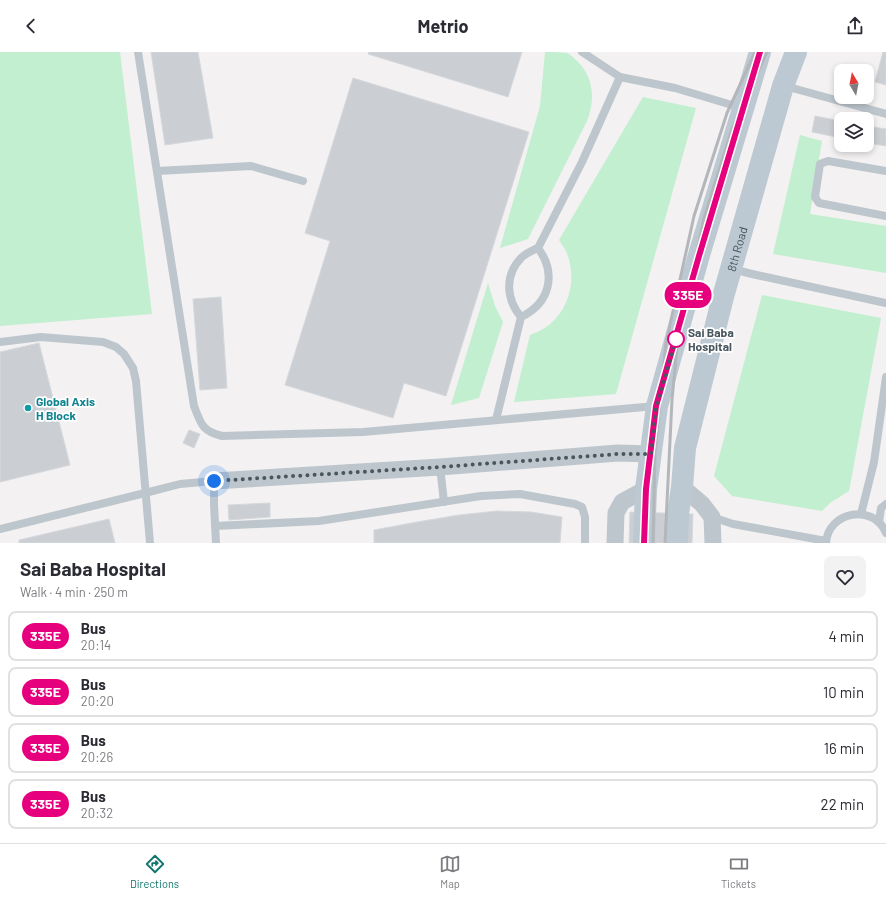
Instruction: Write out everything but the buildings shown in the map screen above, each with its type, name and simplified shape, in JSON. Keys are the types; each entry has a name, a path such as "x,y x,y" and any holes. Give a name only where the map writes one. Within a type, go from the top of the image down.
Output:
{"main road":[{"path":"644,543 646,489 656,406 760,52"},
{"name":"8th Road","path":"677,543 678,514 685,448 723,297 783,86 796,52"}],"street":[{"path":"214,481 618,454 651,454"},
{"path":"682,487 702,504 712,517 713,543"},
{"path":"615,543 616,513 622,502 646,489"}],"lane":[{"path":"138,52 194,406 199,420 203,427 207,430 222,436 363,432 656,406"},
{"path":"582,52 620,77 675,88 743,108"},
{"path":"522,317 512,304 509,288 512,272 522,257 538,248 582,162 620,77"},
{"path":"783,86 886,114"},
{"path":"886,171 828,161 820,164 815,197 819,203 886,216"},
{"path":"156,171 251,166 303,181"},
{"path":"496,420 522,317 536,308 542,301 548,286 548,266 543,254 538,248"},
{"path":"731,269 886,303"},
{"path":"0,342 41,337 103,342 116,347 124,354 133,368 136,381 150,543"},
{"path":"861,514 874,462 886,377"},
{"path":"440,467 444,502"},
{"path":"0,529 180,484 214,481 216,543"},
{"path":"215,526 319,521 481,496 520,494 575,504 582,507 585,517 585,543"},
{"path":"879,522 881,508 886,504"},
{"path":"712,517 733,524 826,542 828,532 834,524 851,514 861,514 870,516 879,522 886,533"}],"green space":[{"path":"0,52 120,52 152,314 0,326"},
{"path":"545,52 567,53 572,56 584,69 588,76 592,90 590,113 528,239 500,248 540,106"},
{"path":"643,97 696,108 616,394 514,402 530,335 547,326 556,318 567,300 570,291 571,271 569,261 566,251 559,240"},
{"path":"800,135 822,141 810,214 886,226 886,273 773,254"},
{"path":"488,283 495,306 503,322 479,398 451,405"},
{"path":"762,295 881,318 849,491 830,503 822,511 732,496 714,476"}],"railway":[{"path":"653,543 655,452 666,343 694,216 727,113 755,52"},
{"path":"665,543 672,400 677,346 704,218 732,129 767,52"}],"bus line":[{"name":"335E","path":"644,543 646,489 656,406 760,52"}],"place":[{"name":"Sai Baba Hospital","path":"676,339"},
{"name":"Global Axis H Block","path":"28,408"}],"route":[{"path":"214,481 618,454 651,454 656,406 677,336 676,339"}]}
